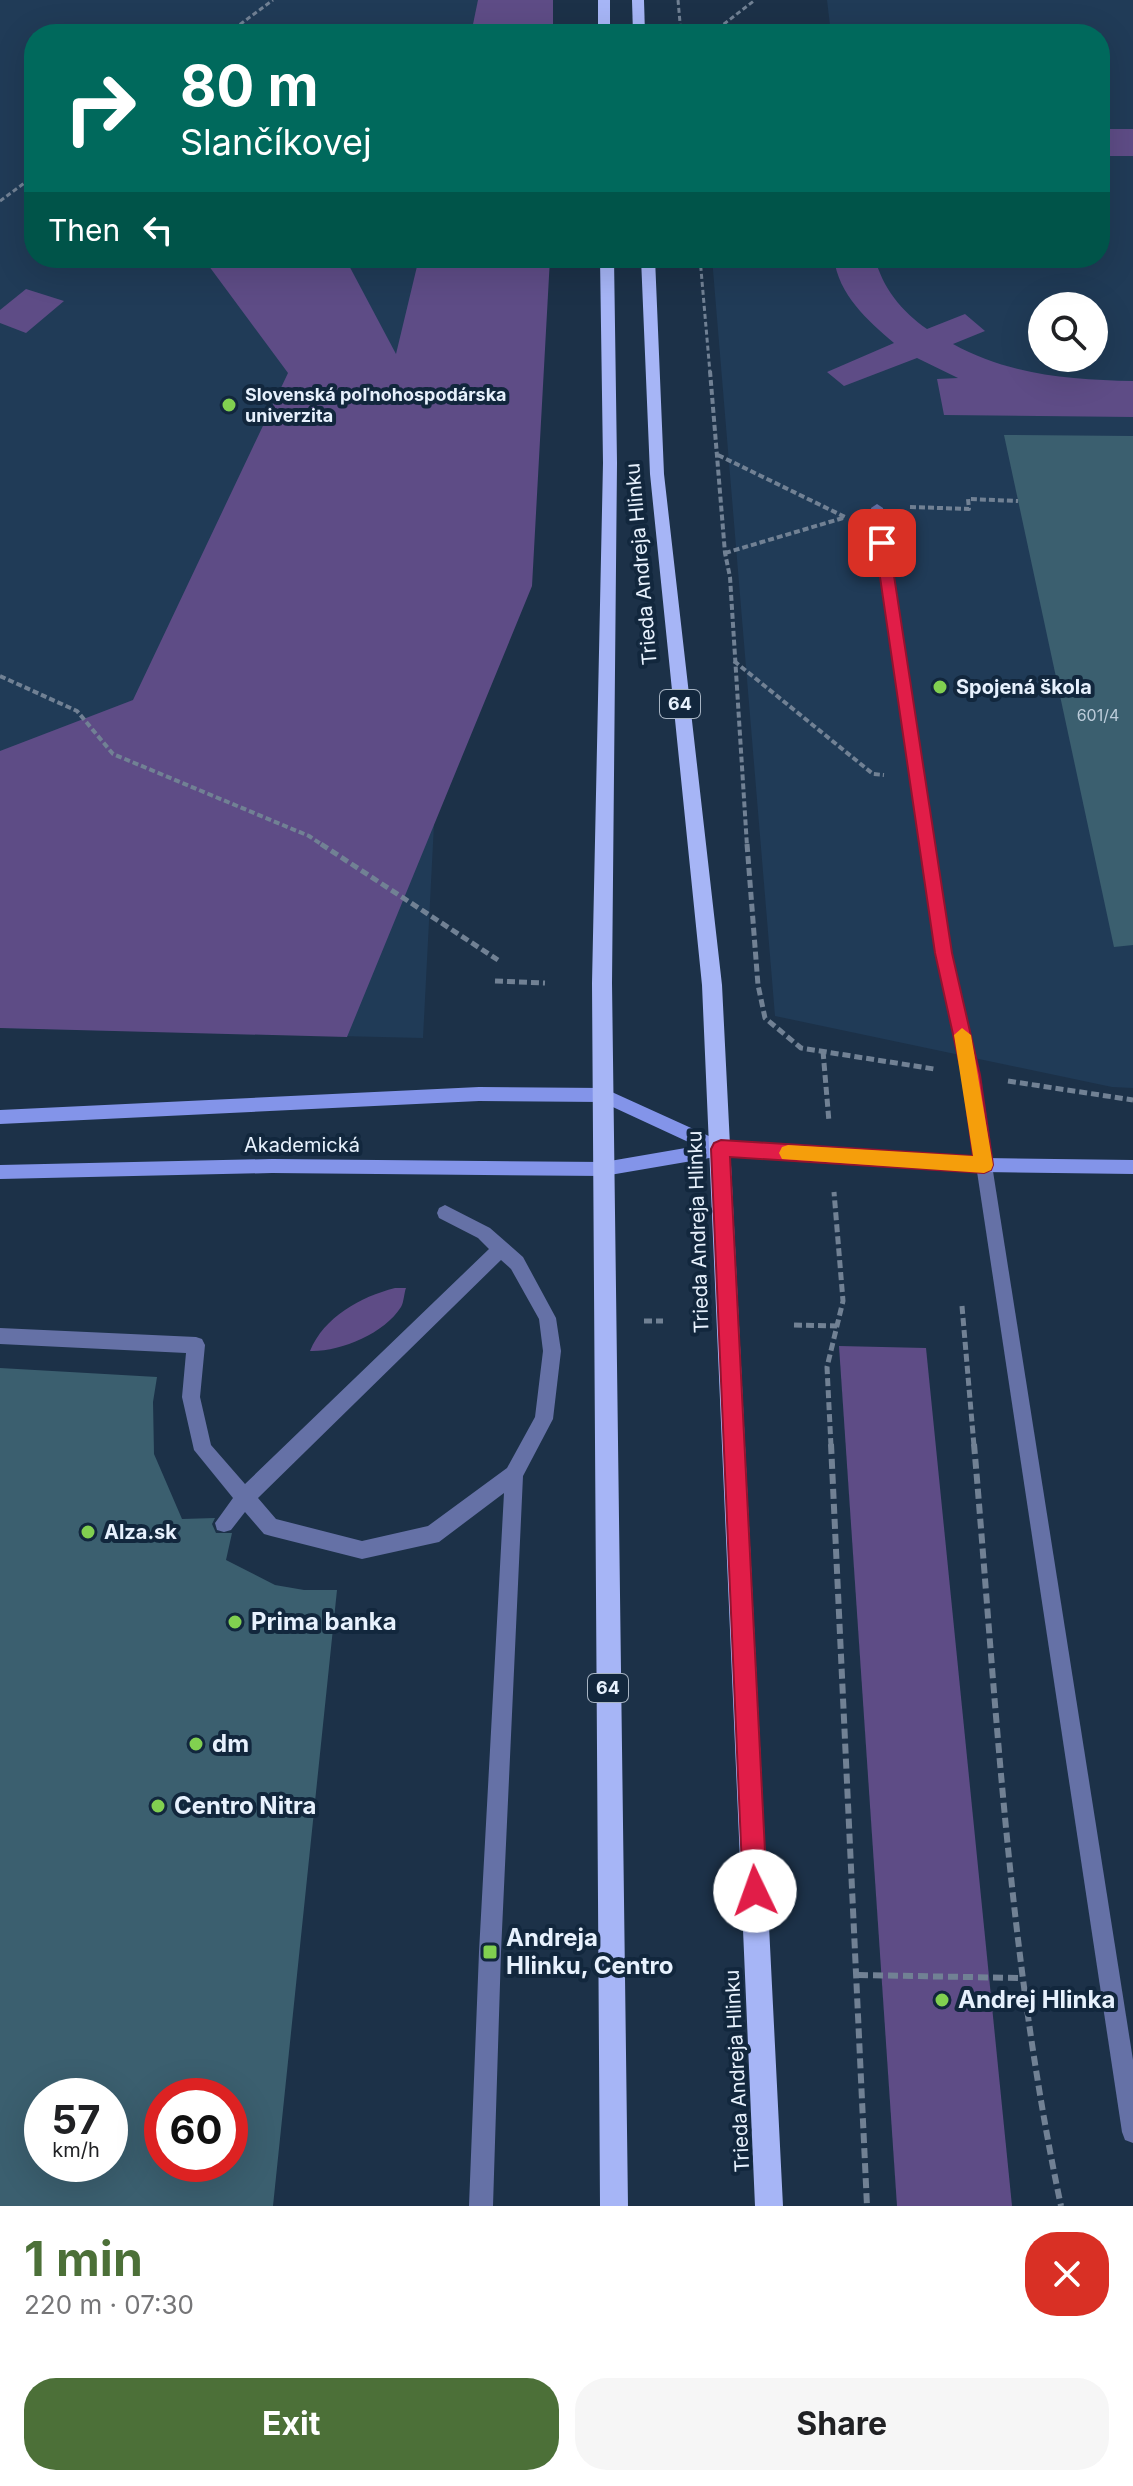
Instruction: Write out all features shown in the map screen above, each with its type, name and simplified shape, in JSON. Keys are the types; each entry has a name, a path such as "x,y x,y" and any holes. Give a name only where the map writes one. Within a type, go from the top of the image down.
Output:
{"main road":[{"path":"604,0 604,24"},
{"path":"638,0 639,24"},
{"name":"Trieda Andreja Hlinku","path":"607,268 610,463 605,616 603,1095 614,2206"},
{"name":"Trieda Andreja Hlinku","path":"648,268 657,474 712,985 769,2206"}],"street":[{"path":"878,511 944,953 971,1075 1133,2132"},
{"name":"Akademická","path":"0,1117 479,1094 603,1095"},
{"path":"603,1095 721,1149 984,1165 1133,1167"},
{"name":"Akademická","path":"0,1172 272,1166 604,1169 721,1149"},
{"path":"0,1336 196,1345 191,1397 203,1450 271,1527 362,1550 432,1535 514,1474 544,1419 552,1351 547,1318 517,1263 484,1233 445,1213"},
{"path":"224,1523 245,1497 502,1248"},
{"path":"481,2206 490,1952 514,1474"}],"path":[{"path":"241,24 273,0"},
{"path":"678,0 680,24"},
{"path":"724,24 755,0"},
{"path":"0,201 24,183"},
{"path":"701,268 725,553 730,577 733,661 758,985 765,1018 801,1048 823,1051 843,1301 827,1367 867,2206"},
{"path":"717,454 845,517"},
{"path":"725,553 845,517 878,511 902,514 902,506 969,509 968,499 1018,501"},
{"path":"733,661 873,774 916,776"},
{"path":"0,676 77,711 113,754 309,836 498,960"},
{"path":"495,981 545,983"},
{"path":"962,1306 1021,1978 1042,2116 1061,2206"},
{"path":"638,1321 663,1321"},
{"path":"794,1325 837,1326"},
{"path":"857,1975 1021,1978"}],"shaded area":[{"name":"Slovenská poľnohospodárska univerzita","path":"0,0 484,0 482,24 24,24 24,268 466,268 423,1038 0,1028"},
{"path":"478,0 553,0 553,24 473,24"},
{"name":"Spojená škola","path":"827,0 1133,0 1133,1088 1112,1087 775,1016 713,268 1110,268 1110,24 830,24"},
{"path":"1110,129 1133,129 1133,156 1110,156"},
{"name":"Slovenská poľnohospodárska univerzita","path":"210,268 350,268 396,354 417,268 549,268 532,586 347,1037 0,1028 0,751 133,700 288,373"},
{"path":"836,268 878,268 894,298 927,329 965,314 985,331 953,344 996,363 1041,374 1133,381 1133,417 944,415 937,379 958,378 917,358 844,386 827,372 894,343 856,306 841,283"},
{"path":"26,289 64,301 26,333 0,323 0,310"},
{"path":"395,1288 406,1288 403,1303 384,1325 347,1345 310,1351 334,1318 356,1303"},
{"path":"839,1346 926,1348 1012,2206 897,2206"}],"building":[{"path":"1004,435 1133,436 1133,945 1114,947"},
{"name":"Centro Nitra","path":"0,1368 157,1377 153,1402 154,1454 182,1519 215,1518 212,1524 216,1533 232,1533 226,1560 275,1585 304,1590 337,1590 273,2206 0,2206"}],"slow traffic":[{"path":"788,1153 984,1165 962,1035"}],"place":[{"name":"Slovenská poľnohospodárska univerzita","path":"229,405"},
{"name":"Spojená škola","path":"940,687"},
{"name":"Alza.sk","path":"88,1532"},
{"name":"Prima banka","path":"235,1622"},
{"name":"dm","path":"196,1744"},
{"name":"Centro Nitra","path":"158,1806"},
{"name":"Andreja Hlinku, Centro","path":"490,1952"},
{"name":"Andrej Hlinka","path":"942,2000"}],"route":[{"path":"755,1891 721,1149 984,1165 971,1075 944,953 882,543"}]}
